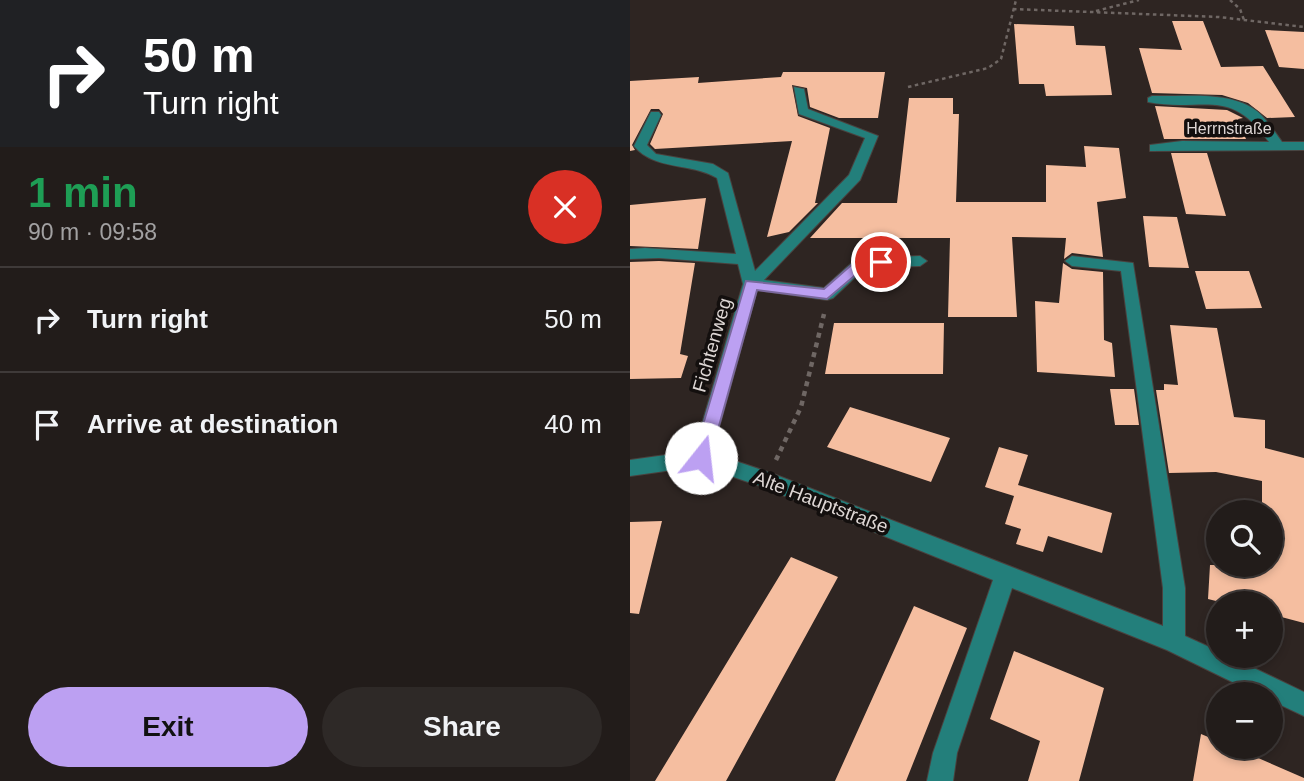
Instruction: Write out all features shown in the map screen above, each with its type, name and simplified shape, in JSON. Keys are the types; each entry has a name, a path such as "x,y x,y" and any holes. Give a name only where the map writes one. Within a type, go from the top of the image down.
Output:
{"street":[{"name":"Fichtenweg","path":"701,458 751,284 855,177 872,136 803,111 799,89"},
{"path":"1152,100 1218,103 1242,108 1258,119 1279,146"},
{"name":"Fichtenweg","path":"655,115 640,145 652,158 708,167 723,176 751,284"},
{"name":"Herrnstraße","path":"1154,148 1182,145 1304,146"},
{"path":"630,254 656,251 722,260 745,259"},
{"path":"751,284 827,294 862,263 920,261"},
{"path":"1072,261 1128,267 1174,588 1174,642"},
{"name":"Alte Hauptstraße","path":"630,468 701,458 764,479 1174,642 1304,704"},
{"path":"940,781 945,753 1006,574"}],"path":[{"path":"908,87 995,64 1001,59 1016,0"},
{"path":"1087,13 1139,0"},
{"path":"1230,0 1240,9 1244,20"},
{"path":"1013,9 1244,20 1304,27"},
{"path":"764,479 793,431 813,376 827,294"}],"building":[{"path":"1172,21 1203,21 1221,67 1263,66 1295,117 1267,118 1248,103 1222,95 1152,93 1139,48 1182,50"},
{"path":"1014,24 1074,26 1076,45 1105,46 1112,95 1046,96 1044,84 1019,84"},
{"path":"1265,30 1304,32 1304,69 1279,67"},
{"path":"783,72 885,72 878,118 839,118 810,107 807,88 792,85 798,116 830,128 815,203 818,203 789,232 767,237 792,141 655,149 650,144 663,114 659,109 651,109 632,145 635,150 630,151 630,81 699,77 698,83 781,77"},
{"path":"909,98 953,98 953,114 959,114 956,202 1046,202 1046,165 1086,167 1084,146 1119,148 1126,198 1097,202 1103,257 1072,253 1064,259 1066,238 1012,237 1017,317 948,317 950,238 810,238 842,203 897,203"},
{"path":"1155,106 1227,110 1243,118 1238,119 1246,139 1164,139"},
{"path":"1171,153 1207,153 1226,216 1186,214"},
{"path":"706,198 698,249 630,246 630,205"},
{"path":"1143,216 1177,217 1189,268 1149,267"},
{"path":"630,262 695,263 680,354 688,356 681,378 630,379"},
{"path":"1063,263 1072,269 1103,272 1104,340 1112,343 1115,377 1037,372 1035,301 1059,303"},
{"path":"1195,271 1249,271 1262,308 1206,309"},
{"path":"834,323 944,323 943,374 825,374"},
{"path":"1170,325 1217,328 1234,417 1265,420 1265,448 1304,458 1304,623 1283,617 1283,591 1208,591 1209,577 1283,577 1283,500 1262,500 1262,481 1216,472 1169,473 1156,390 1164,390 1164,384 1178,385"},
{"path":"1110,389 1134,389 1139,425 1115,425"},
{"path":"850,407 950,438 931,482 827,447"},
{"path":"999,447 1028,455 1018,485 1112,513 1102,553 1048,536 1043,552 1016,544 1021,529 1005,524 1014,496 985,487"},
{"path":"662,521 639,614 630,613 630,522"},
{"path":"791,557 838,577 726,781 655,781"},
{"path":"914,606 967,628 906,781 835,781"},
{"path":"1014,651 1104,688 1079,781 1028,781 1040,741 990,719"},
{"path":"1201,734 1206,736 1206,759 1260,759 1304,778 1304,781 1193,781"}],"route":[{"path":"701,458 751,284 827,294 862,263 881,262"}]}
